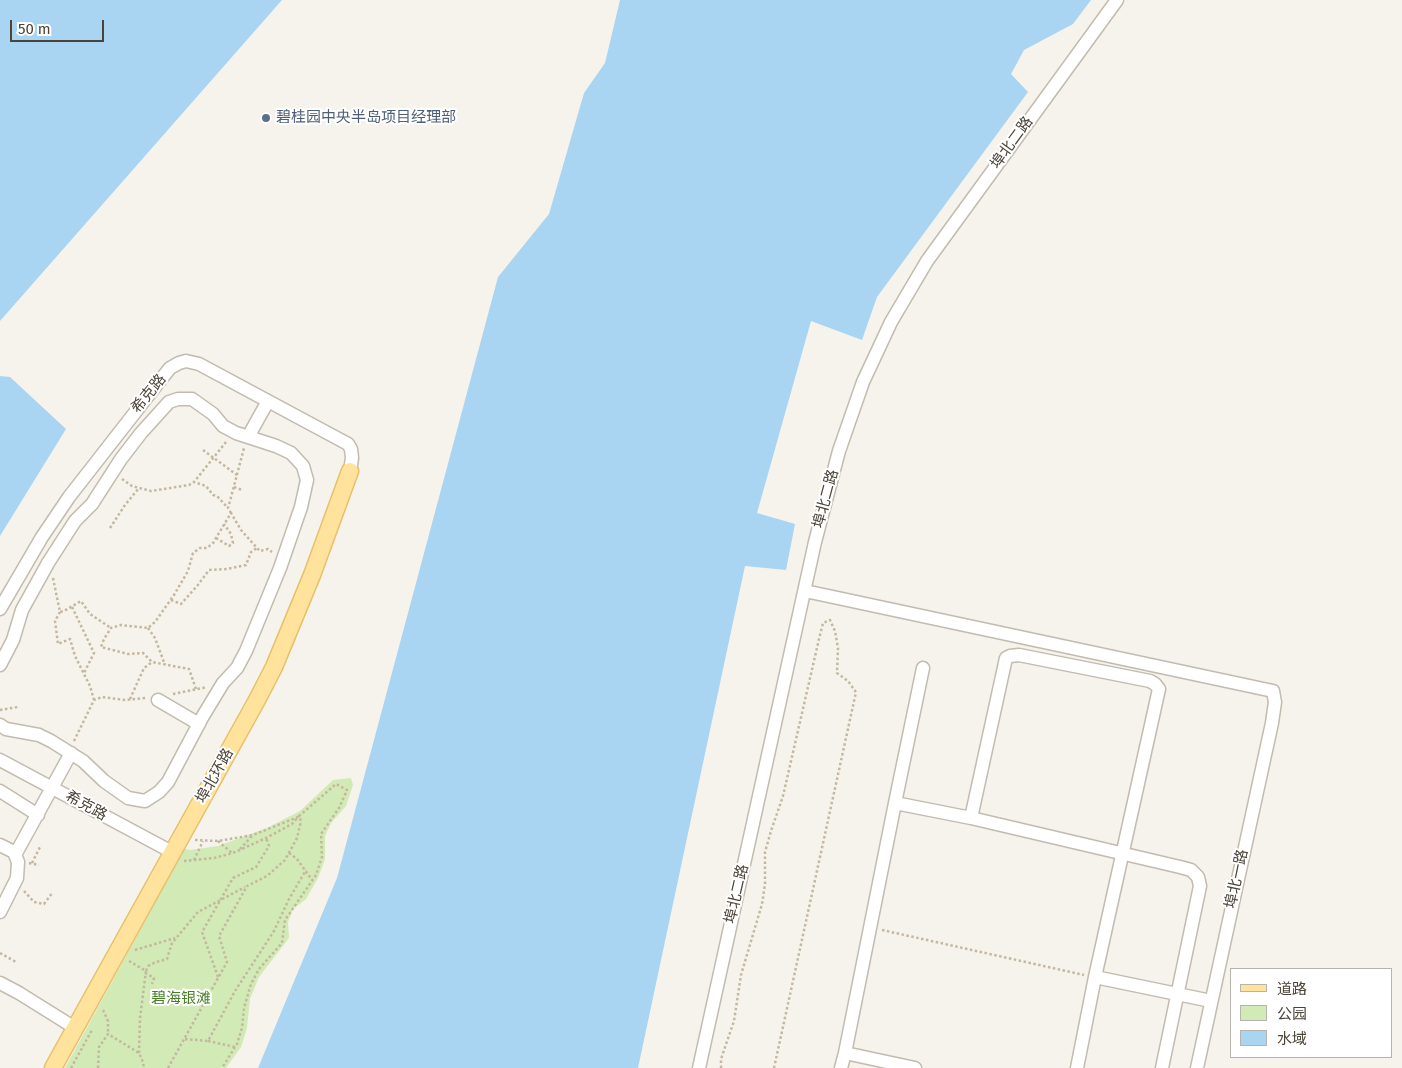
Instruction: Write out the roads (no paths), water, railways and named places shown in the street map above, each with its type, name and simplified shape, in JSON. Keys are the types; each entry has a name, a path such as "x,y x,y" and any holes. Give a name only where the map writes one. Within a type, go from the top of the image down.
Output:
{"main road":[{"name":"埠北环路","path":"53,1068 177,857 274,667 350,471"}],"street":[{"name":"埠北二路","path":"699,1068 815,542 839,451 863,382 891,322 922,269 1117,0"},
{"name":"希克路","path":"0,610 42,537 69,497 170,368 179,362 193,362 348,444 352,449 350,471"},
{"path":"0,665 13,640 22,610 75,521 92,504 141,433 169,402 192,399 212,414 223,426 233,432 291,453 303,466 307,480 301,507 282,562 246,651 237,668 223,683 168,782 158,792 145,801 128,798 104,781 83,761 38,735 6,729 0,726"},
{"path":"248,437 268,401"},
{"name":"埠北一路","path":"805,591 1274,691 1275,702 1272,723 1197,1068"},
{"path":"971,818 1006,658 1019,655 1150,681 1159,689 1095,977 1077,1068"},
{"path":"841,1068 923,668"},
{"path":"158,700 199,724"},
{"path":"15,855 38,815 50,807 52,788 71,754"},
{"name":"希克路","path":"0,760 177,857"},
{"path":"0,791 38,815"},
{"path":"895,804 971,818 1191,870 1198,877 1200,886 1162,1068"},
{"path":"0,845 14,852 18,862 18,878 0,912"},
{"path":"1095,977 1211,1001"},
{"path":"0,983 75,1028"},
{"path":"845,1053 915,1068"}],"water":[{"path":"0,0 282,0 0,321"},
{"path":"620,0 1091,0 1073,24 1024,50 1011,74 1028,92 877,297 862,340 811,321 757,513 795,524 786,570 745,566 638,1068 258,1068 337,878 498,277 549,214 584,93 605,63"},
{"path":"0,376 10,377 66,429 0,536"}],"place":[{"name":"碧桂园中央半岛项目经理部","path":"266,118"}],"park label":[{"name":"碧海银滩","path":"181,999"}]}
